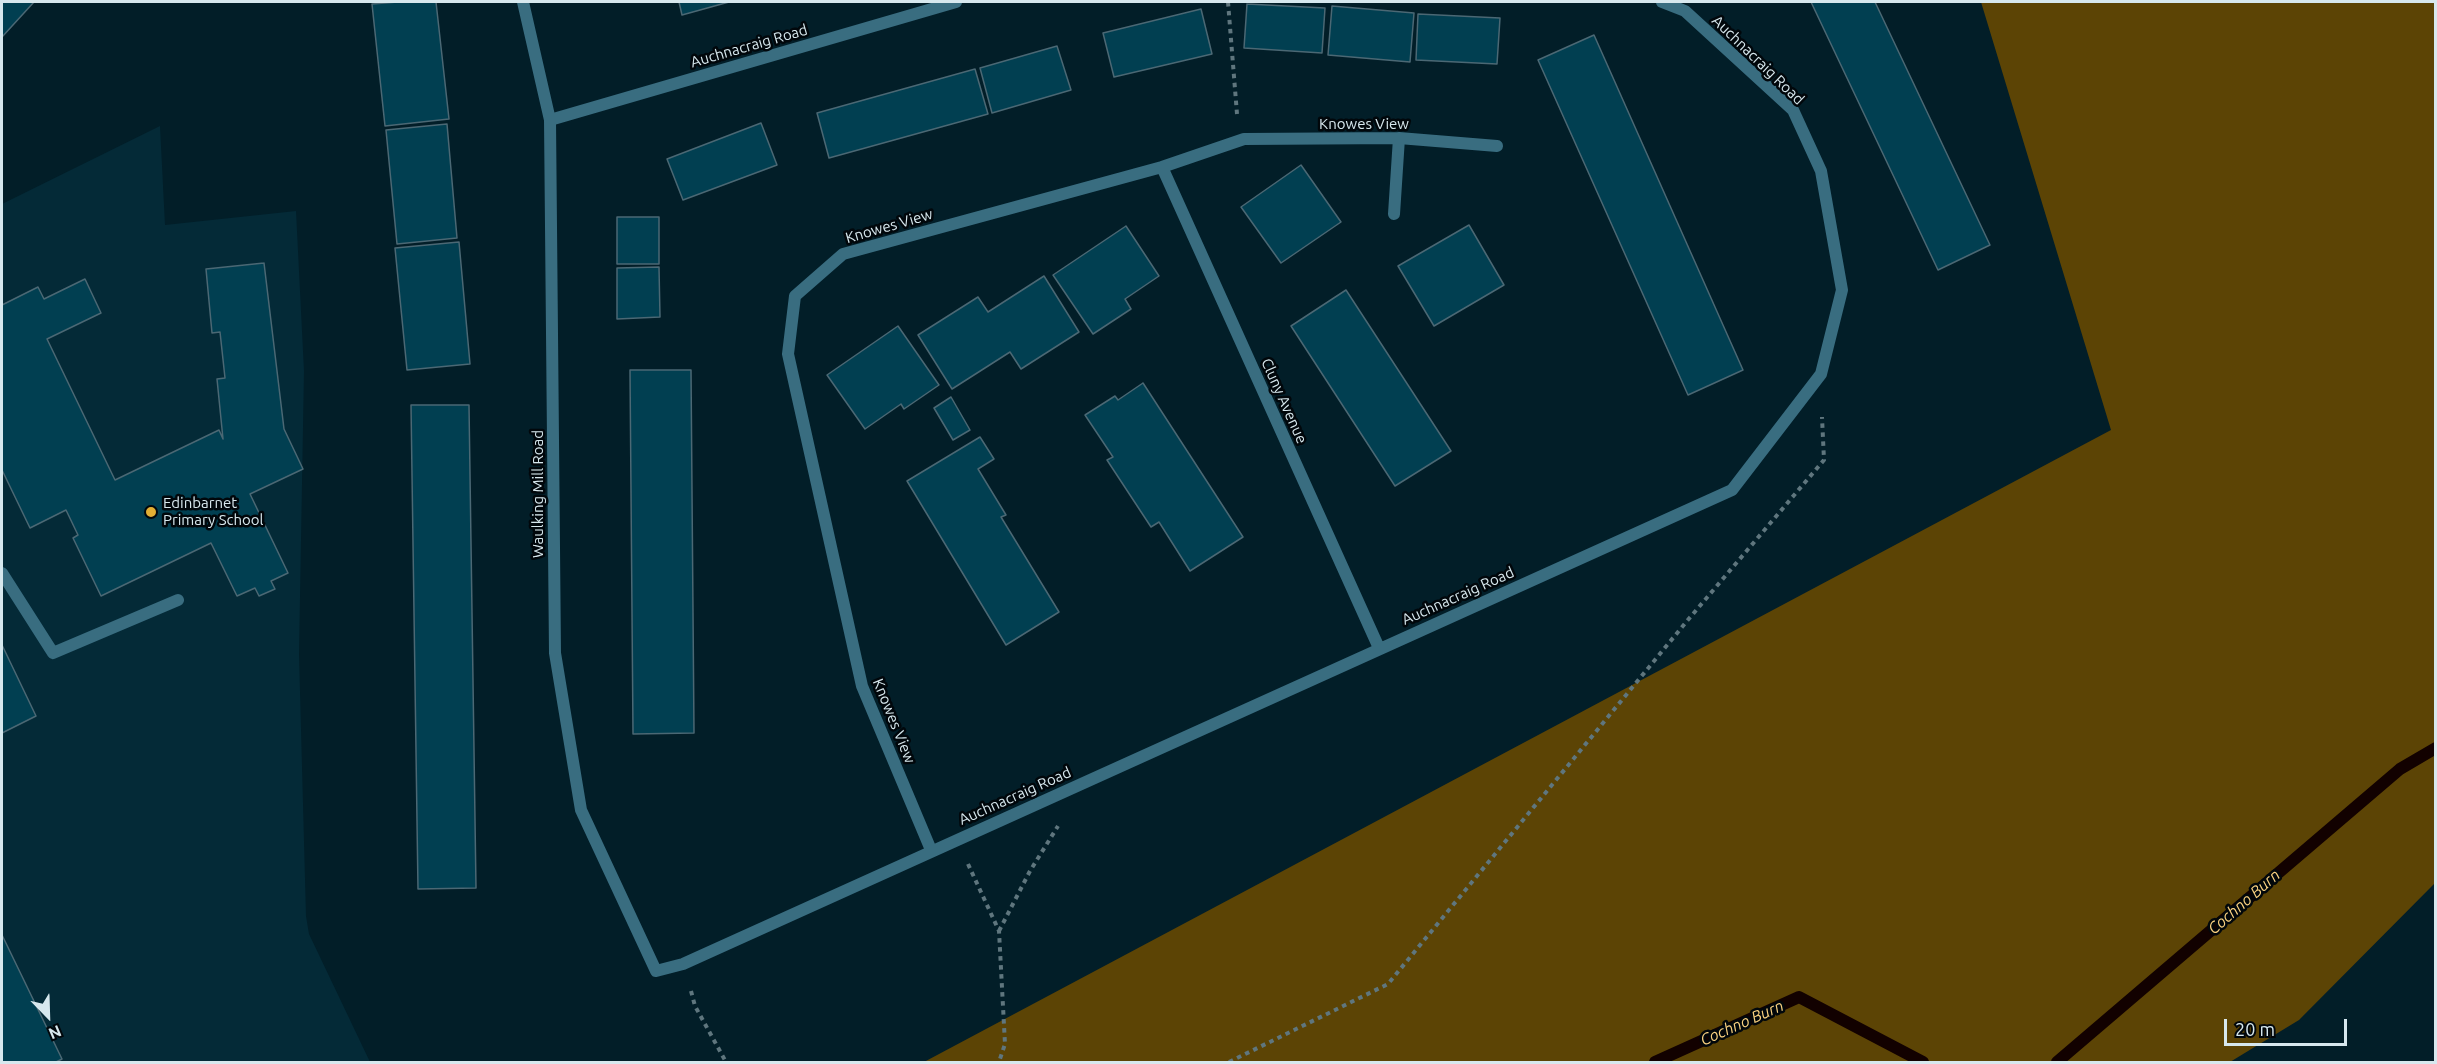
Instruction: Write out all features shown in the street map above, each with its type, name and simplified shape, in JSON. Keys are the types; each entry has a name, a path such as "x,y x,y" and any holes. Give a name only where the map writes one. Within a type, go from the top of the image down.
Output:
{"street":[{"name":"Waulking Mill Road","path":"523,2 550,120 555,653 581,810 656,971"},
{"name":"Auchnacraig Road","path":"550,120 956,2"},
{"name":"Auchnacraig Road","path":"656,971 683,964 1088,779 1732,490 1821,374 1842,290 1821,171 1793,110 1685,11 1662,2"},
{"name":"Knowes View","path":"932,850 862,686 788,354 795,297 843,254 1162,167 1244,139 1399,138 1497,146"},
{"path":"1394,214 1399,138"},
{"name":"Cluny Avenue","path":"1162,167 1379,648"},
{"path":"2,573 53,653 178,600"}],"path":[{"path":"1228,2 1238,116 1244,139"},
{"path":"1230,1062 1388,984 1642,675 1824,460 1821,374"},
{"path":"999,931 1030,871 1088,779"},
{"path":"956,839 999,931 1005,1044 999,1062"},
{"path":"683,964 695,1006 726,1062"}],"shaded area":[{"path":"1981,2 2435,2 2435,883 2299,1020 2230,1062 924,1062 2111,430"},
{"name":"Edinbarnet Primary School","path":"160,126 165,225 296,211 304,371 299,654 306,916 309,934 370,1062 2,1062 2,204"}],"building":[{"path":"2,2 34,2 2,37"},
{"path":"436,2 449,119 385,126 372,4"},
{"path":"679,2 729,2 682,15"},
{"path":"1811,2 1875,2 1990,245 1938,270"},
{"path":"1247,4 1325,8 1322,53 1244,48"},
{"path":"1332,6 1414,13 1410,62 1328,55"},
{"path":"1201,9 1212,54 1114,77 1103,33"},
{"path":"1418,14 1500,18 1497,64 1416,60"},
{"path":"1594,35 1743,370 1688,395 1538,60"},
{"path":"1057,46 1071,90 992,113 980,68"},
{"path":"975,69 988,114 829,158 817,113"},
{"path":"761,123 777,165 683,200 667,159"},
{"path":"447,124 457,238 397,244 386,130"},
{"path":"1301,165 1341,222 1281,263 1241,207"},
{"path":"617,217 659,217 659,264 617,264"},
{"path":"1469,225 1504,285 1434,326 1398,266"},
{"path":"1126,226 1159,276 1125,299 1131,309 1093,334 1053,275"},
{"path":"459,242 470,364 407,370 395,248"},
{"path":"264,263 284,429 303,469 250,494 288,573 271,581 275,589 259,596 255,588 237,596 211,543 101,596 73,538 78,535 66,510 30,528 2,470 2,305 38,287 44,299 85,279 101,313 47,339 115,480 219,430 223,439 217,379 225,378 220,332 212,333 206,269"},
{"path":"659,267 660,317 617,319 617,268"},
{"path":"1044,276 1079,332 1021,369 1010,352 952,389 918,335 978,297 988,312"},
{"path":"1346,290 1451,451 1395,486 1291,326"},
{"path":"898,326 939,385 904,409 901,404 865,429 827,375"},
{"path":"630,370 691,370 694,733 633,734"},
{"path":"1143,383 1243,537 1190,571 1159,522 1151,527 1107,460 1113,457 1085,415 1115,396 1118,400"},
{"path":"951,397 970,430 953,440 934,408"},
{"path":"411,405 469,405 476,888 418,889"},
{"path":"980,437 994,459 978,469 1006,515 1001,517 1059,612 1006,645 907,481"},
{"path":"2,645 36,716 2,733"},
{"path":"2,935 62,1059 56,1062 2,1062"}],"waterway":[{"name":"Cochno Burn","path":"2057,1062 2400,769 2436,748"},
{"name":"Cochno Burn","path":"1655,1062 1799,997 1923,1062"}],"place":[{"name":"Edinbarnet Primary School","path":"151,512"}]}
